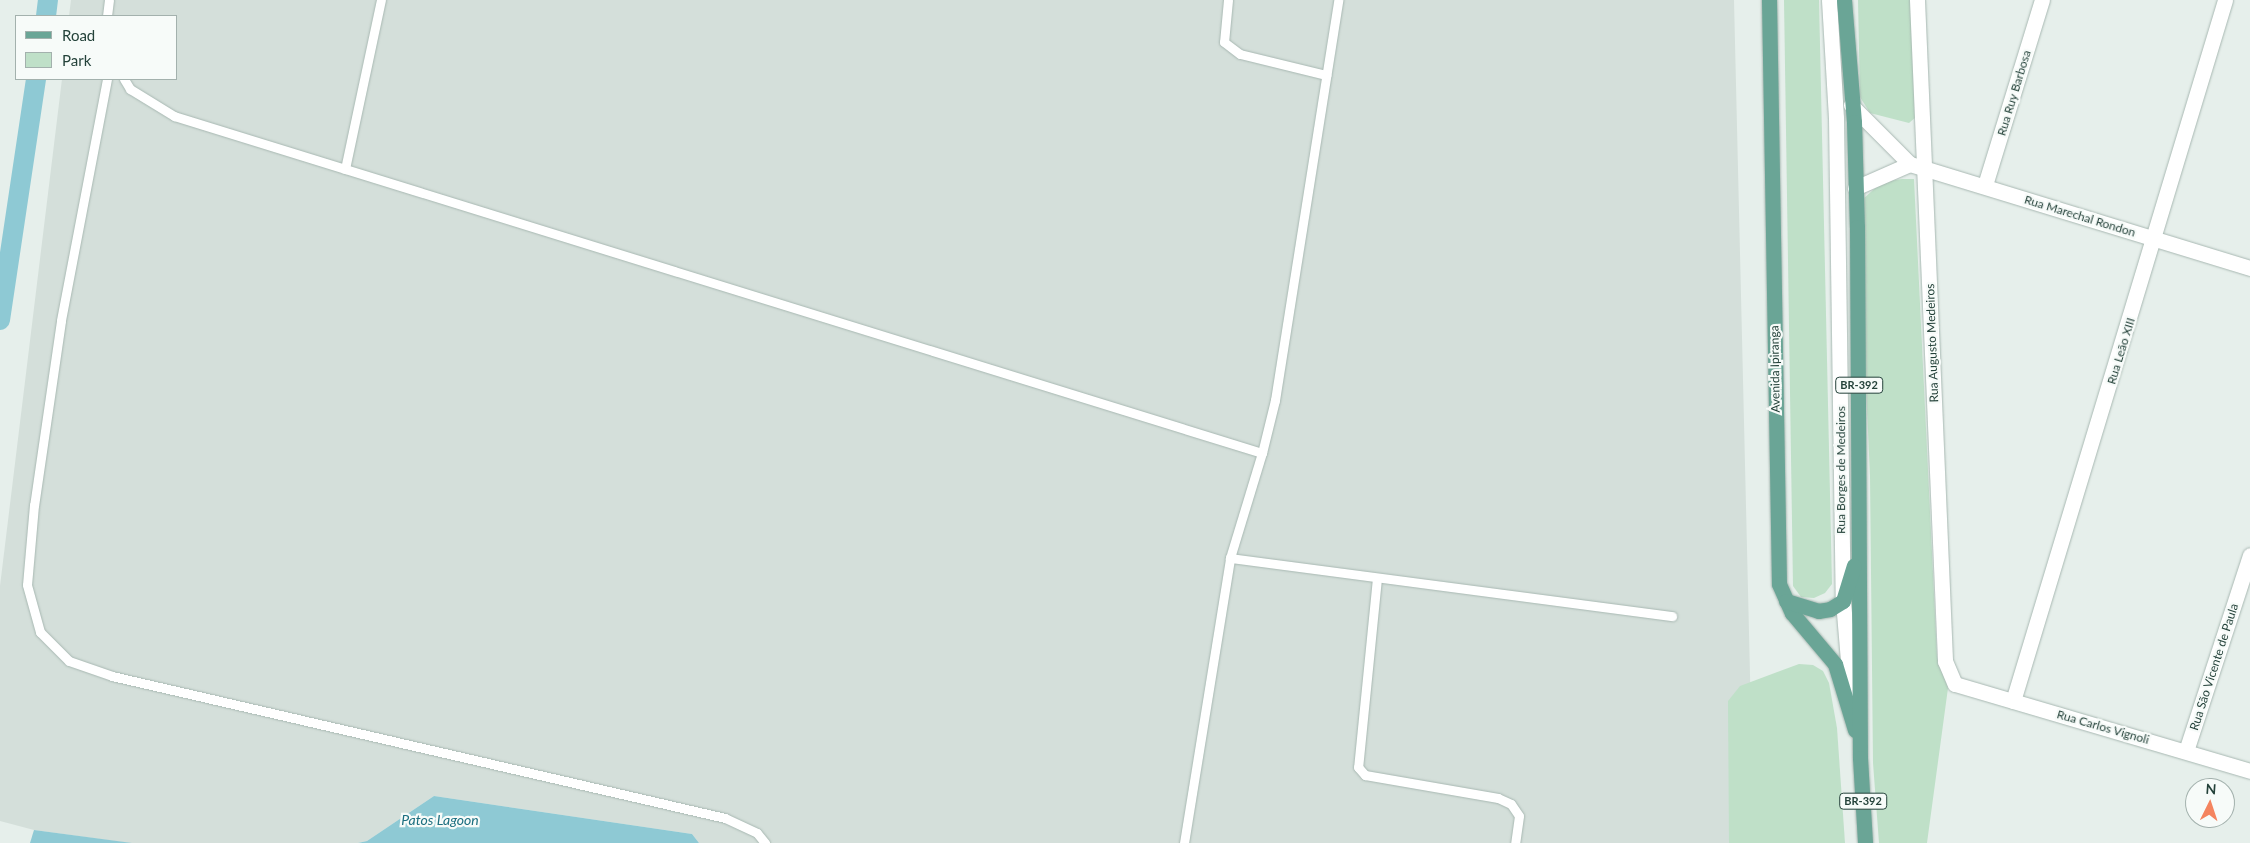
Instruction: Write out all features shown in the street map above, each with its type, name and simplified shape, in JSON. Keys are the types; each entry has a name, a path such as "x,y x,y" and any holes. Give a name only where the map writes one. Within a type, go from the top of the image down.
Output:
{"main road":[{"name":"Avenida Ipiranga","path":"1769,0 1778,576 1786,601 1799,623 1835,664 1852,716"},
{"name":"Rua Borges de Medeiros","path":"1845,4 1855,195 1860,453 1860,758 1865,843"},
{"path":"1786,601 1818,611 1830,609 1843,601 1854,568 1848,340 1850,234 1855,195"},
{"name":"Rua Borges de Medeiros","path":"1852,716 1860,758"}],"street":[{"name":"Rua Borges de Medeiros","path":"1829,0 1836,118 1843,601 1852,716"},
{"name":"Rua Augusto Medeiros","path":"1917,0 1917,166 1946,661 1955,684"},
{"name":"Rua Ruy Barbosa","path":"1985,185 2042,0"},
{"name":"Rua Leão XIII","path":"2013,701 2155,239 2225,0"},
{"name":"Rua Marechal Rondon","path":"1851,104 1917,166 1985,185 2250,268"},
{"path":"1855,195 1917,166"},
{"name":"Rua São Vicente de Paula","path":"2186,751 2250,555"},
{"name":"Rua Carlos Vignoli","path":"1955,684 2250,771"}],"lane":[{"path":"107,15 109,0"},
{"path":"345,169 381,0"},
{"path":"1228,0 1224,42 1240,54 1326,75"},
{"path":"1184,843 1230,558 1262,453 1275,400 1338,0"},
{"path":"107,80 61,321 34,505 27,585 40,632 69,662 112,676 725,818 757,833 765,843"},
{"path":"125,80 130,89 174,116 1262,453"},
{"path":"1230,558 1672,616"},
{"path":"1377,578 1358,767 1365,775 1498,798 1511,804 1519,816 1516,843"}],"shaded area":[{"path":"71,0 1734,0 1754,843 699,843 692,834 434,796 367,841 358,843 129,843 34,830 0,821 0,586 62,80 178,80 178,15 69,15"}],"green space":[{"path":"1784,0 1819,0 1832,584 1825,593 1814,598 1801,597 1793,586"},
{"path":"1858,0 1910,0 1916,117 1909,123 1870,113 1860,97"},
{"path":"1914,179 1937,657 1948,688 1927,843 1879,843 1873,763 1870,476 1863,320 1863,199 1882,182"},
{"path":"1799,664 1813,665 1823,671 1829,683 1837,728 1845,843 1729,843 1728,701 1740,686"}],"water":[{"name":"Patos Lagoon","path":"434,796 692,834 699,843 358,843 367,841"},
{"path":"34,830 132,843 30,843"}],"waterway":[{"path":"46,15 48,0"},
{"path":"0,320 36,80"}]}
